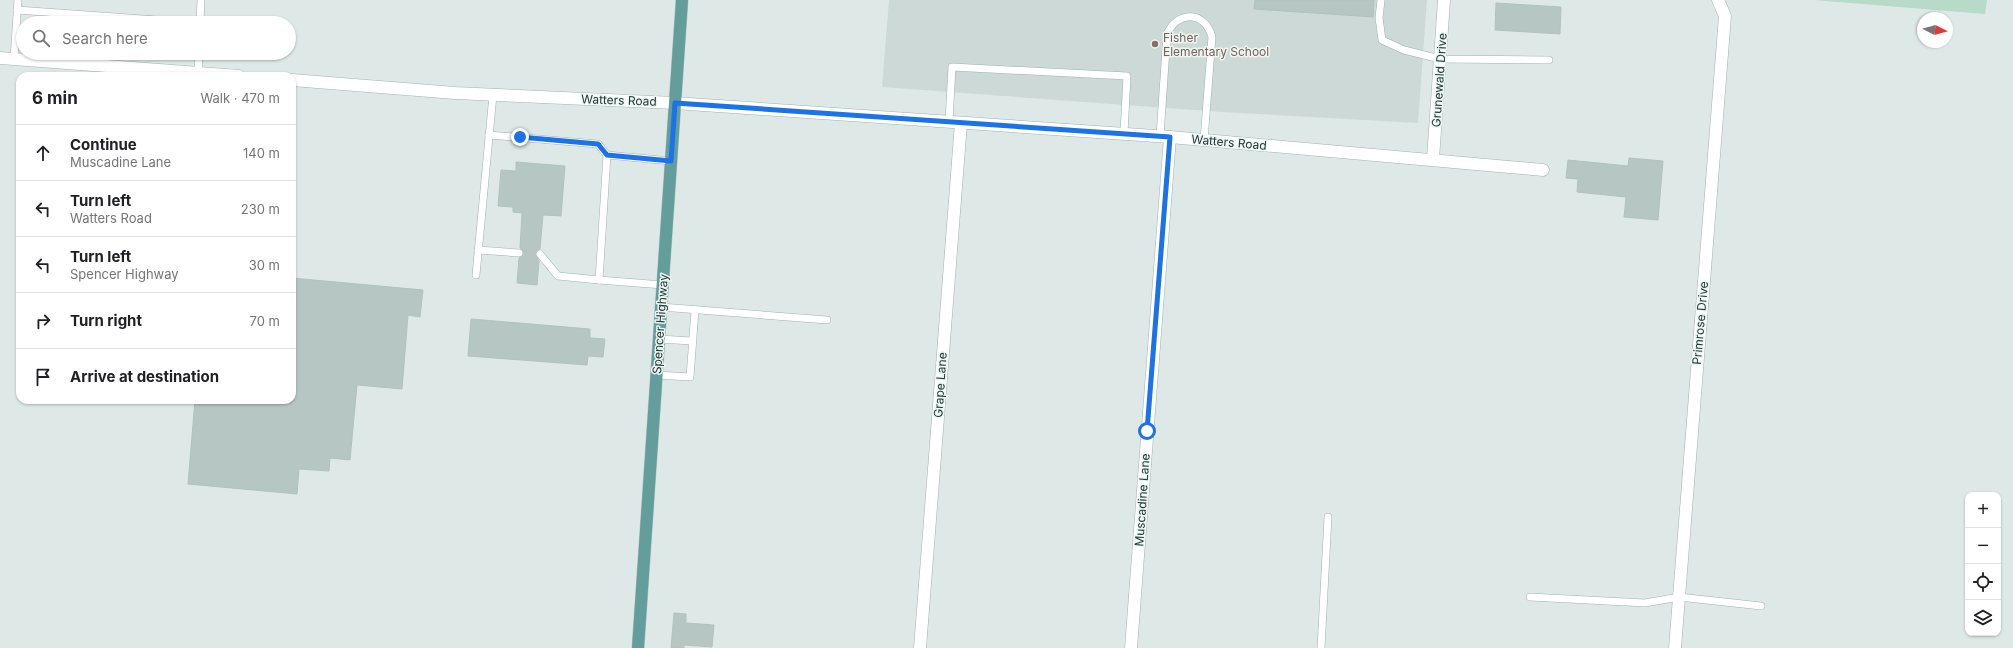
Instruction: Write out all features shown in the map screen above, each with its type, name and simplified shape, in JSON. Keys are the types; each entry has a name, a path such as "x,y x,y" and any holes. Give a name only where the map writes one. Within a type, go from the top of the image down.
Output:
{"main road":[{"name":"Spencer Highway","path":"638,648 682,0"}],"street":[{"name":"Grunewald Drive","path":"1433,159 1444,0"},
{"name":"Primrose Drive","path":"1675,648 1725,16 1718,0"},
{"path":"0,58 14,59"},
{"path":"27,60 185,72"},
{"name":"Watters Road","path":"296,80 493,95 675,103 1165,136 1543,170"},
{"name":"Grape Lane","path":"920,648 955,122"},
{"name":"Muscadine Lane","path":"1131,648 1165,136"}],"lane":[{"path":"17,16 18,0"},
{"path":"200,16 201,0"},
{"path":"1381,0 1379,18 1382,40 1404,50 1440,59 1549,60"},
{"path":"17,10 101,16"},
{"path":"1165,136 1167,34 1174,22 1180,18 1194,17 1206,24 1212,37 1204,140"},
{"path":"14,59 16,26"},
{"path":"198,72 199,60"},
{"path":"955,122 952,67 1127,76 1124,134"},
{"path":"476,275 493,95"},
{"path":"489,135 598,144 607,155 599,280"},
{"path":"607,155 671,161"},
{"path":"478,250 519,253"},
{"path":"540,254 558,276 663,285"},
{"path":"661,307 827,320"},
{"path":"656,375 690,377 695,310"},
{"path":"659,338 692,341"},
{"path":"1321,648 1328,517"},
{"path":"1530,597 1645,603 1679,596 1761,606"}],"shaded area":[{"name":"Fisher Elementary School","path":"889,0 1427,0 1418,123 1221,112 882,87"}],"green space":[{"path":"1813,0 1987,0 1985,14"}],"building":[{"path":"1255,0 1374,0 1373,17 1254,9"},
{"path":"1496,3 1561,7 1560,34 1495,30"},
{"path":"1629,158 1663,161 1658,220 1624,217 1626,197 1577,192 1578,179 1566,178 1568,160 1628,166"},
{"path":"516,162 565,166 561,216 543,215 540,249 537,250 535,254 539,261 537,285 517,283 519,258 524,254 523,250 520,248 522,213 513,212 513,207 498,206 501,170 516,171"},
{"path":"296,278 423,290 420,317 408,315 402,389 357,385 350,460 330,458 329,471 299,469 297,494 188,484 195,404 296,404"},
{"path":"471,319 590,329 590,338 605,339 603,357 588,356 587,365 468,356"},
{"path":"674,613 686,614 686,623 714,625 712,647 684,645 684,648 671,648"}],"place":[{"name":"Fisher Elementary School","path":"1155,44"}],"route":[{"path":"520,137 598,144 607,155 671,161 675,103 1170,137 1147,431"}]}
